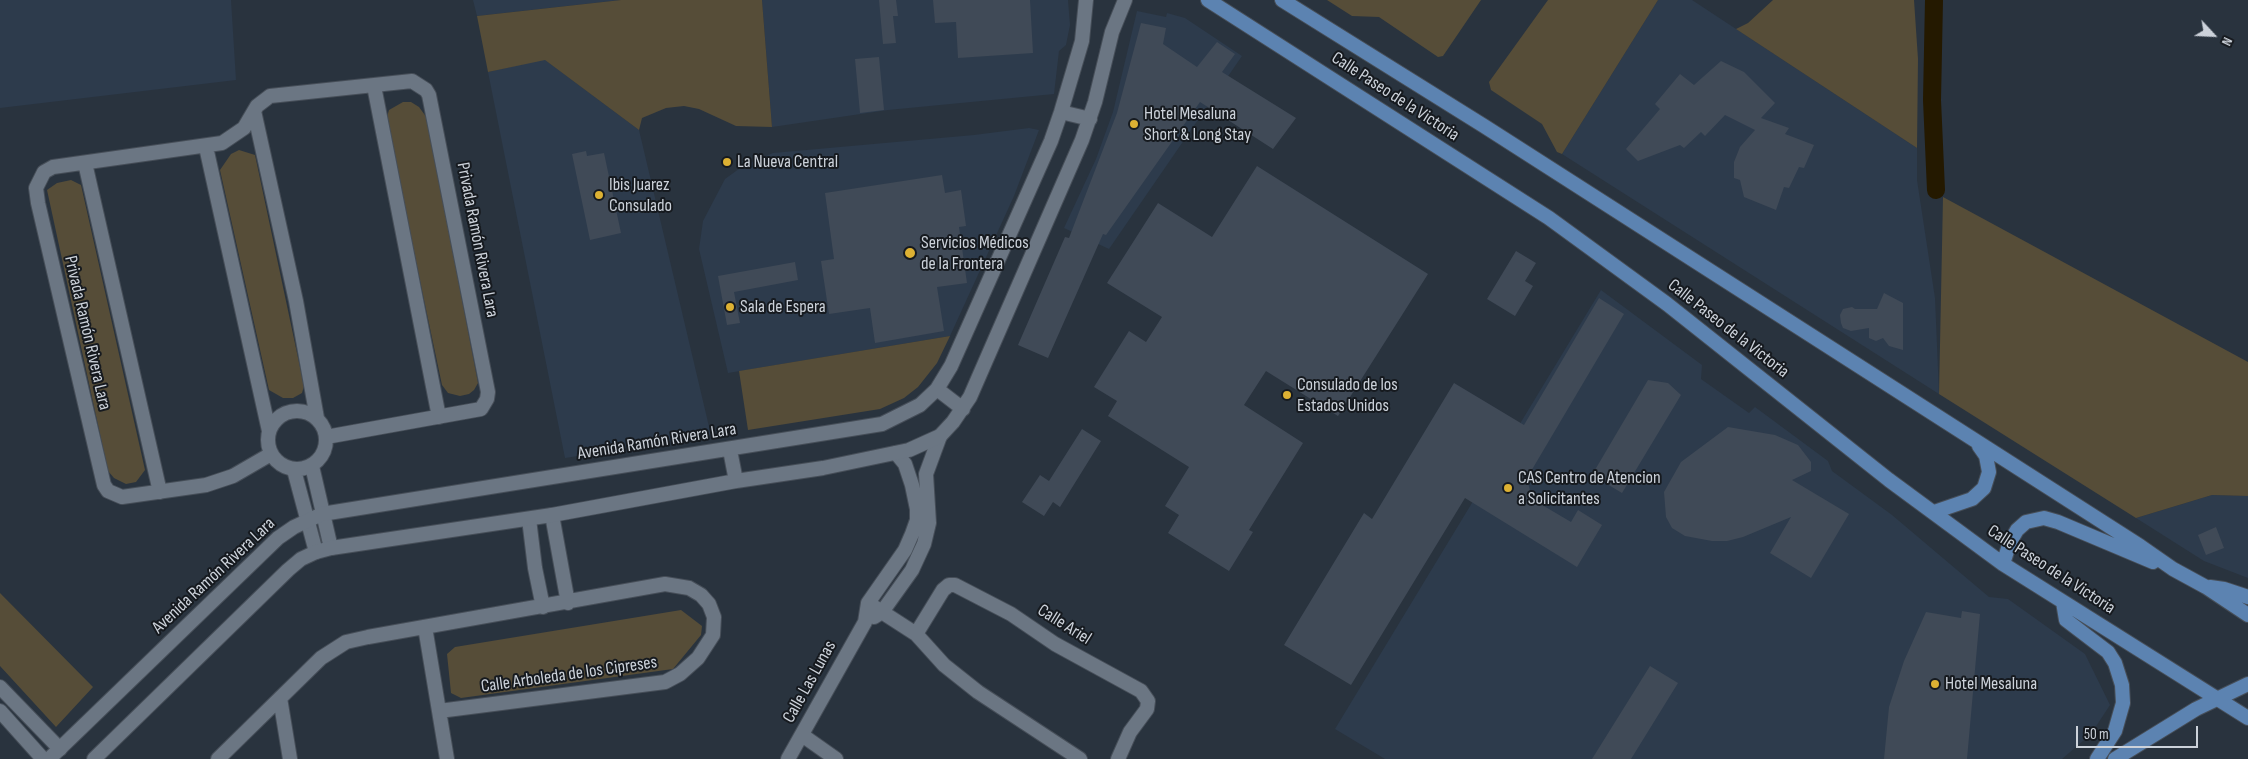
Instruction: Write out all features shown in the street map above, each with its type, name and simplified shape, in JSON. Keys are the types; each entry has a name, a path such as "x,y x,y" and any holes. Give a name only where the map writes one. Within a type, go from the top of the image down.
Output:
{"main road":[{"name":"Calle Paseo de la Victoria","path":"1208,0 1549,218 1592,248 1713,340 1889,480 2003,564 2248,718"},
{"name":"Calle Paseo de la Victoria","path":"1282,0 1478,122 1976,443 2140,546 2172,569 2206,587 2248,615"},
{"path":"1934,512 1972,499 1984,488 1989,472 1986,456 1976,443"},
{"path":"2003,564 2010,542 2017,530 2026,522 2044,518 2172,569"},
{"path":"2206,587 2224,589 2248,597"},
{"path":"2063,602 2066,620 2108,652 2116,663 2122,685 2123,703 2115,731 2097,759"},
{"path":"2115,759 2196,709 2248,684"}],"street":[{"name":"Avenida Ramón Rivera Lara","path":"55,754 278,538 322,514 730,450 882,424 920,405 937,389 951,366 1061,112 1082,41 1086,0"},
{"path":"865,622 882,612 912,570 924,544 929,523 926,474 940,436 963,408 974,388 1090,119 1112,32 1125,0"},
{"name":"Privada Ramón Rivera Lara","path":"271,454 233,476 206,485 122,497 108,490 104,485 38,204 36,188 44,172 53,167 222,143 244,128 254,111 264,99 270,96 412,82 426,90 429,95 488,392 486,404 481,409 326,437"},
{"path":"374,86 439,417"},
{"path":"206,146 269,431 268,439 271,454 281,465 294,470 312,466 324,454 325,430 317,418 296,301 254,111"},
{"path":"1061,112 1090,119"},
{"name":"Privada Ramón Rivera Lara","path":"85,163 160,492"},
{"path":"937,389 963,408"},
{"path":"269,431 278,418 292,411 300,411 317,418"},
{"path":"94,759 288,570 301,558 316,552 331,548 529,519 736,481 823,468 896,453 923,445 940,436"},
{"path":"730,450 736,481"},
{"name":"Calle Las Lunas","path":"788,759 865,622 868,603 905,550 917,520 917,509 909,475 905,464 896,453"},
{"path":"312,466 331,548"},
{"path":"294,470 316,552"},
{"path":"552,515 568,603"},
{"path":"529,519 535,568 544,607"},
{"name":"Calle Arboleda de los Cipreses","path":"218,759 321,658 338,646 368,637 568,603 665,584 690,588 702,596 709,604 714,617 713,634 698,658 680,674 664,682 439,711"},
{"name":"Calle Ariel","path":"916,634 943,590 949,585 955,585 1011,614 1055,644 1141,691 1148,701 1147,709 1130,732 1118,759"},
{"path":"868,603 916,634 944,665 978,692 1080,759"},
{"path":"425,627 447,759"},
{"path":"0,687 55,754"},
{"path":"280,698 290,759"},
{"path":"0,711 43,759"},
{"path":"802,735 836,759"}],"shaded area":[{"path":"0,0 231,0 236,80 0,108"},
{"path":"473,0 621,0 477,16"},
{"path":"621,0 762,0 772,127 736,126 699,109 684,106 666,108 642,118 639,130 545,60 488,72 477,16"},
{"path":"762,0 1068,0 1070,25 1066,45 1059,51 1054,94 888,110 772,127"},
{"path":"1327,0 1481,0 1443,56 1438,57 1379,17 1352,16"},
{"path":"1548,0 1658,0 1562,154 1557,152 1542,124 1491,90 1489,82"},
{"path":"1658,0 1692,0 1917,148 1917,180 1935,298 1939,394 1562,154"},
{"path":"1773,0 1914,0 1918,59 1917,148 1736,29 1748,23"},
{"path":"1137,11 1166,17 1167,13 1185,18 1242,56 1109,249 1064,228 1096,159 1113,112"},
{"path":"544,59 639,130 711,435 565,458 488,72"},
{"path":"403,102 411,102 419,107 427,118 478,383 469,394 460,396 448,393 442,385 386,120 389,110"},
{"path":"1029,128 1039,130 1014,196 950,336 728,373 699,249 703,221 725,179 743,166 773,153 974,135"},
{"path":"239,150 255,155 304,386 302,393 293,398 283,398 269,390 220,170 231,154"},
{"path":"71,180 81,185 145,470 136,482 126,484 114,478 108,471 47,190 57,183"},
{"path":"1943,197 2248,362 2248,496 2212,495 2136,518 1939,394"},
{"path":"1601,290 1702,365 1701,379 1749,413 1755,407 1828,461 1832,471 1892,515 1989,597 2008,599 2085,654 2110,705 2091,734 2062,759 1385,759 1335,729"},
{"path":"950,336 937,363 918,387 904,398 880,409 748,430 739,371"},
{"path":"2212,495 2248,496 2248,578 2204,561 2136,518"},
{"path":"0,593 93,687 56,727 0,666"},
{"path":"681,610 702,626 701,635 673,669 461,698 451,693 447,654 455,647"}],"building":[{"path":"879,0 896,0 898,16 893,16 896,43 883,44"},
{"path":"933,0 1030,0 1033,53 958,58 956,22 935,23"},
{"path":"1141,23 1166,28 1163,44 1197,67 1217,42 1235,54 1222,72 1296,118 1273,149 1200,102 1106,235 1103,234 1048,358 1018,345 1065,237 1069,238 1117,113"},
{"path":"879,57 884,110 860,113 855,59"},
{"path":"1721,61 1744,72 1775,103 1761,118 1789,128 1785,134 1814,145 1804,168 1799,167 1789,188 1784,187 1776,210 1744,197 1740,180 1734,178 1734,162 1740,147 1755,130 1725,115 1705,136 1701,132 1684,148 1680,145 1638,161 1626,149 1660,109 1655,104 1680,74 1694,85"},
{"path":"586,151 587,156 604,153 621,233 590,240 572,154"},
{"path":"1257,166 1428,274 1338,416 1266,371 1244,405 1303,443 1249,530 1253,532 1229,571 1168,533 1179,515 1165,506 1189,467 1108,416 1117,401 1094,387 1129,331 1146,342 1162,317 1107,283 1158,203 1212,237"},
{"path":"942,175 945,193 961,190 966,226 959,227 967,283 937,287 944,331 875,343 870,308 829,314 821,261 834,259 825,193"},
{"path":"1516,251 1536,263 1525,281 1533,286 1515,316 1487,299"},
{"name":"Sala de Espera","path":"795,262 798,280 734,292 740,323 727,325 718,276"},
{"path":"1884,293 1903,303 1903,350 1889,346 1883,338 1876,341 1869,338 1869,328 1851,331 1843,328 1841,323 1840,315 1843,309 1852,307 1855,309 1877,309"},
{"path":"1599,298 1624,314 1527,478 1532,499 1571,522 1578,510 1602,525 1577,567 1465,498 1351,685 1284,645 1364,513 1372,519 1454,383 1524,425"},
{"path":"1648,380 1668,383 1681,395 1622,493 1592,475"},
{"path":"1728,427 1775,435 1798,445 1811,462 1811,471 1792,480 1849,514 1811,578 1770,553 1791,517 1743,537 1727,541 1712,541 1685,536 1672,528 1666,517 1664,492 1681,462"},
{"path":"1082,429 1101,441 1060,507 1053,502 1044,516 1022,502 1040,475 1049,481"},
{"path":"2216,527 2224,548 2206,555 2198,535"},
{"name":"Hotel Mesaluna","path":"1962,611 1980,614 1967,759 1884,759 1889,707 1904,661 1926,612 1961,618"},
{"path":"1650,666 1678,683 1631,759 1592,759"}],"waterway":[{"path":"1934,0 1932,100 1936,190"}],"place":[{"name":"Hotel Mesaluna Short & Long Stay","path":"1134,124"},
{"name":"La Nueva Central","path":"727,162"},
{"name":"Ibis Juarez Consulado","path":"599,195"},
{"name":"Servicios Médicos de la Frontera","path":"910,253"},
{"name":"Sala de Espera","path":"730,307"},
{"name":"Consulado de los Estados Unidos","path":"1287,395"},
{"name":"CAS Centro de Atencion a Solicitantes","path":"1508,488"},
{"name":"Hotel Mesaluna","path":"1935,684"}]}
